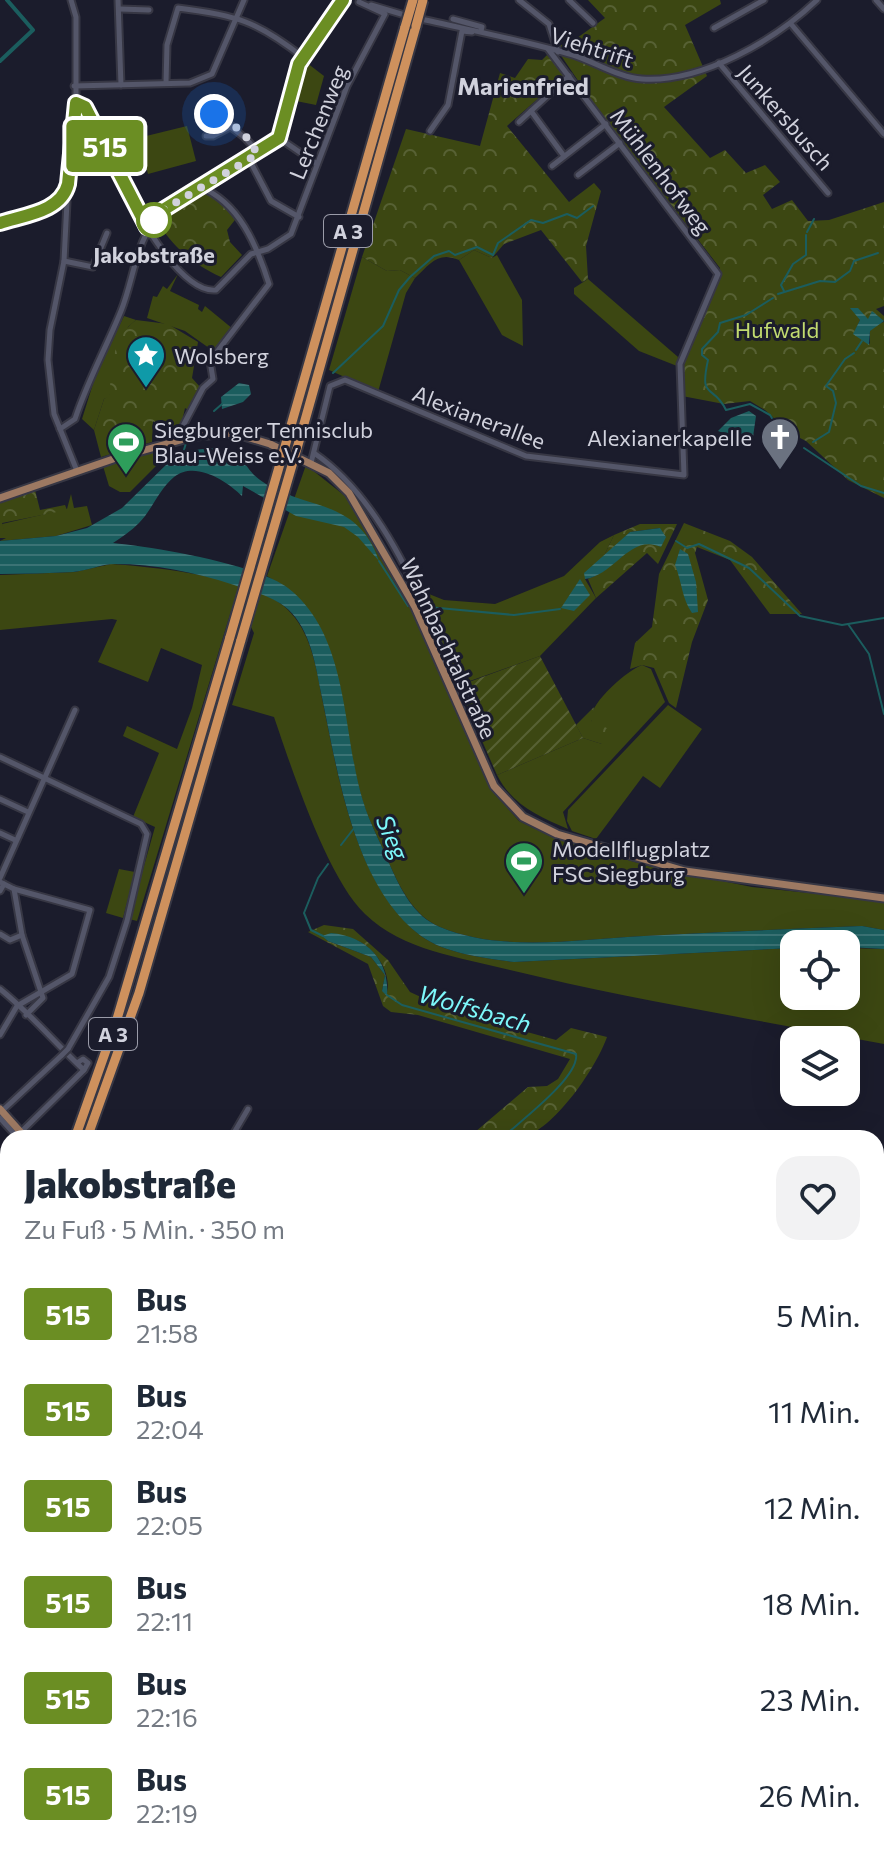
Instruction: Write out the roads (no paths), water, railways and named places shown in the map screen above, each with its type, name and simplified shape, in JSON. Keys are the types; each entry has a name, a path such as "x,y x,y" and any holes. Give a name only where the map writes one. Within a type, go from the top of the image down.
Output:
{"highway":[{"name":"A 3","path":"90,1130 157,929 300,438 411,26 413,0"},
{"name":"A 3","path":"78,1130 104,1061 411,26 423,0"}],"main road":[{"name":"Wahnbachtalstraße","path":"0,498 77,471 208,433 249,436 311,463 329,473 349,493 415,607 494,786 523,817 557,834 685,871 884,898"},
{"path":"1,1113 17,1130"}],"street":[{"path":"0,223 45,209 64,196 68,184 76,103 76,17 71,0"},
{"path":"118,0 121,85"},
{"path":"74,86 190,83 212,74 244,0"},
{"path":"60,429 75,419 86,383 122,310 147,227 163,210 258,154 279,138 304,58 343,0"},
{"path":"519,0 549,24 558,52"},
{"path":"569,0 593,23"},
{"path":"714,28 754,2 764,0"},
{"name":"Viehtrift","path":"356,1 548,49 643,79 682,77 719,63 791,24 817,0"},
{"path":"876,0 884,9"},
{"name":"Lerchenweg","path":"257,253 283,242 291,234 347,86 385,14 356,1"},
{"path":"120,9 149,10"},
{"path":"166,83 167,45 175,9 237,17 268,30 304,58"},
{"name":"Viehtrift","path":"453,19 482,27 481,31"},
{"path":"791,24 884,134"},
{"path":"430,131 448,105 462,31 481,31"},
{"name":"Mühlenhofweg","path":"548,49 718,274"},
{"name":"Junkersbusch","path":"719,63 828,193"},
{"path":"519,122 569,76"},
{"path":"211,100 209,108 214,114 252,143 258,154"},
{"path":"76,103 85,107 162,254 207,291 220,288 247,257 257,253"},
{"path":"531,111 564,156"},
{"path":"552,166 606,124"},
{"path":"206,136 213,136 233,126"},
{"path":"279,138 317,164"},
{"path":"578,175 620,143"},
{"path":"249,159 271,201 299,217"},
{"path":"175,441 203,388 213,379 210,361 269,284 238,216 220,195 199,187"},
{"path":"64,196 67,202 64,261 50,330 47,395 77,471"},
{"path":"64,261 93,267 107,233"},
{"name":"Alexianerallee","path":"311,463 330,386 345,380 526,456 684,475 680,364 718,274"},
{"path":"314,453 343,474 363,497 428,615 449,669 467,687 472,698"},
{"path":"0,891 15,840 75,710"},
{"path":"0,757 141,824 147,834 127,921 109,977 68,1049 1,1113"},
{"path":"0,799 28,812"},
{"path":"0,833 15,840"},
{"path":"0,1035 17,1006 72,974 90,910 14,889 1,882"},
{"path":"14,889 22,935 43,998 26,1015"},
{"path":"1,937 10,940 22,935"},
{"path":"0,989 77,1063 86,1060 84,1070 28,1130"},
{"path":"236,1130 248,1109"}],"waterway":[{"path":"0,61 33,30 7,0"},
{"path":"333,373 383,326 399,290 434,256 449,251 455,255 477,247 493,255 498,243 531,220 543,223 567,214 577,218 593,206"},
{"path":"807,232 814,219"},
{"path":"784,291 781,285 793,264 806,255 806,235"},
{"path":"778,294 820,281 835,282 850,271 854,261 878,253"},
{"path":"773,298 746,315 720,323 718,332 702,349 702,355 708,360 705,381 706,387 726,410 750,404 770,415 787,442 793,444"},
{"path":"856,350 862,341"},
{"path":"813,442 829,432 836,403 833,391 826,386 845,359 854,353"},
{"path":"214,411 222,404"},
{"path":"183,453 186,443"},
{"path":"804,448 861,486 884,493"},
{"path":"676,541 687,548 699,544 749,568 800,616 842,625 884,618"},
{"path":"379,561 408,606"},
{"path":"428,607 514,615 560,609"},
{"path":"848,624 869,654 884,714"},
{"name":"Wolfsbach","path":"341,845 355,827"},
{"name":"Wolfsbach","path":"323,936 311,930 304,913 318,878 328,864"},
{"name":"Wolfsbach","path":"387,995 402,1005 576,1054 569,1075 511,1130"}],"place":[{"name":"Jakobstraße","path":"154,220"},
{"name":"Wolsberg","path":"146,389"},
{"name":"Alexianerkapelle","path":"780,471"},
{"name":"Siegburger Tennisclub Blau-Weiss e.V.","path":"126,476"},
{"name":"Modellflugplatz FSC Siegburg","path":"524,895"}],"district":[{"name":"Marienfried","path":"523,85"}],"park label":[{"name":"Hufwald","path":"777,329"}],"water label":[{"name":"Sieg","path":"393,837"}]}
